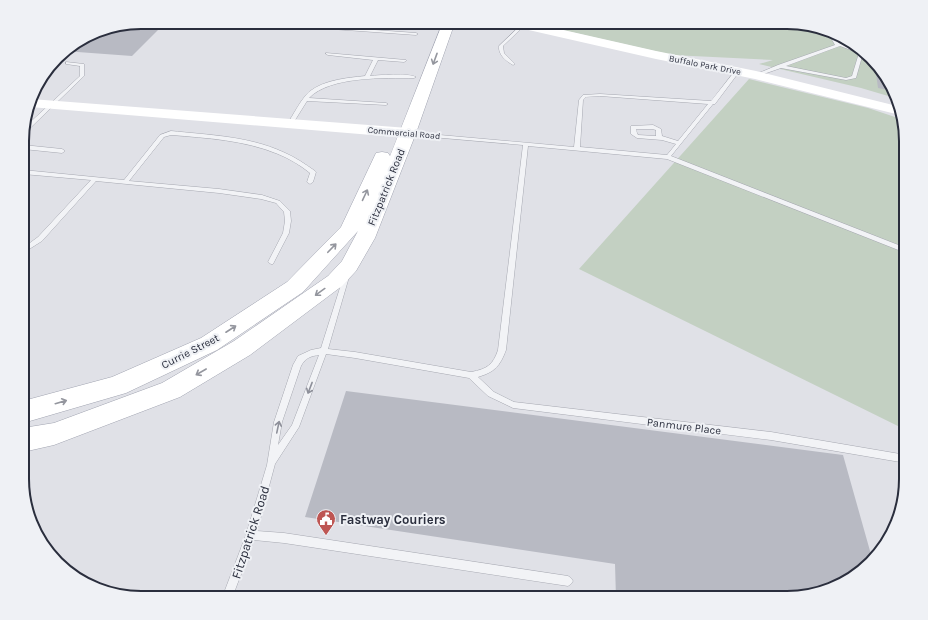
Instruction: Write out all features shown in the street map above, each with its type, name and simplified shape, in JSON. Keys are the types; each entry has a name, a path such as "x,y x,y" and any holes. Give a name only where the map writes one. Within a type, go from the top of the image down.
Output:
{"main road":[{"path":"406,98 433,29"},
{"name":"Fitzpatrick Road","path":"349,230 446,29"},
{"name":"Fitzpatrick Road","path":"349,266 365,238 399,128"},
{"name":"Currie Street","path":"29,410 117,386 208,344 295,287 349,230"},
{"name":"Currie Street","path":"29,439 54,434 171,390 242,348 335,280 349,266"}],"street":[{"name":"Buffalo Park Drive","path":"543,29 756,75 894,110"},
{"name":"Commercial Road","path":"36,104 290,124 399,128"}],"lane":[{"path":"346,29 416,34"},
{"path":"512,29 501,46 500,52 513,64"},
{"path":"834,40 837,44 849,48"},
{"path":"756,75 835,47 837,44"},
{"path":"328,54 404,61"},
{"path":"780,66 846,79 854,77 860,56"},
{"path":"367,78 376,59"},
{"path":"30,125 82,76 82,66 68,63"},
{"path":"668,158 678,143 738,72"},
{"path":"290,124 306,99 319,88 367,78 414,77"},
{"path":"577,149 581,100 585,96 600,95 713,103"},
{"path":"306,99 386,104"},
{"path":"659,137 658,129 655,127 633,127 635,135 659,137 678,143"},
{"name":"Commercial Road","path":"399,128 526,144 668,158 899,248"},
{"path":"125,182 160,139 166,134 172,133 253,142 301,163 313,172 310,182"},
{"path":"324,351 356,355 471,375 484,373 497,364 502,350 526,144"},
{"path":"29,148 62,151"},
{"path":"29,173 255,196 278,202 287,211 288,221 286,233 271,262"},
{"path":"29,247 40,239 95,179"},
{"name":"Fitzpatrick Road","path":"271,465 295,427 324,351 349,266"},
{"name":"Fitzpatrick Road","path":"230,591 251,535 271,465 278,422 297,365 301,358 324,351"},
{"name":"Panmure Place","path":"471,375 491,394 513,405 771,436 899,458"},
{"path":"251,535 345,547 568,581"}],"green space":[{"path":"558,29 787,29 816,33 830,38 855,52 876,73 889,96 861,88 759,64 773,60 672,55"},
{"path":"749,79 868,108 897,118 899,134 899,427 579,269"}],"building":[{"path":"134,29 159,29 132,56 74,52 98,38 119,31"},
{"path":"876,73 886,90 878,88"},
{"path":"346,391 843,455 871,553 855,568 843,576 823,585 809,589 794,591 616,591 615,564 305,517"}],"place":[{"name":"Fastway Couriers","path":"326,536"}]}
